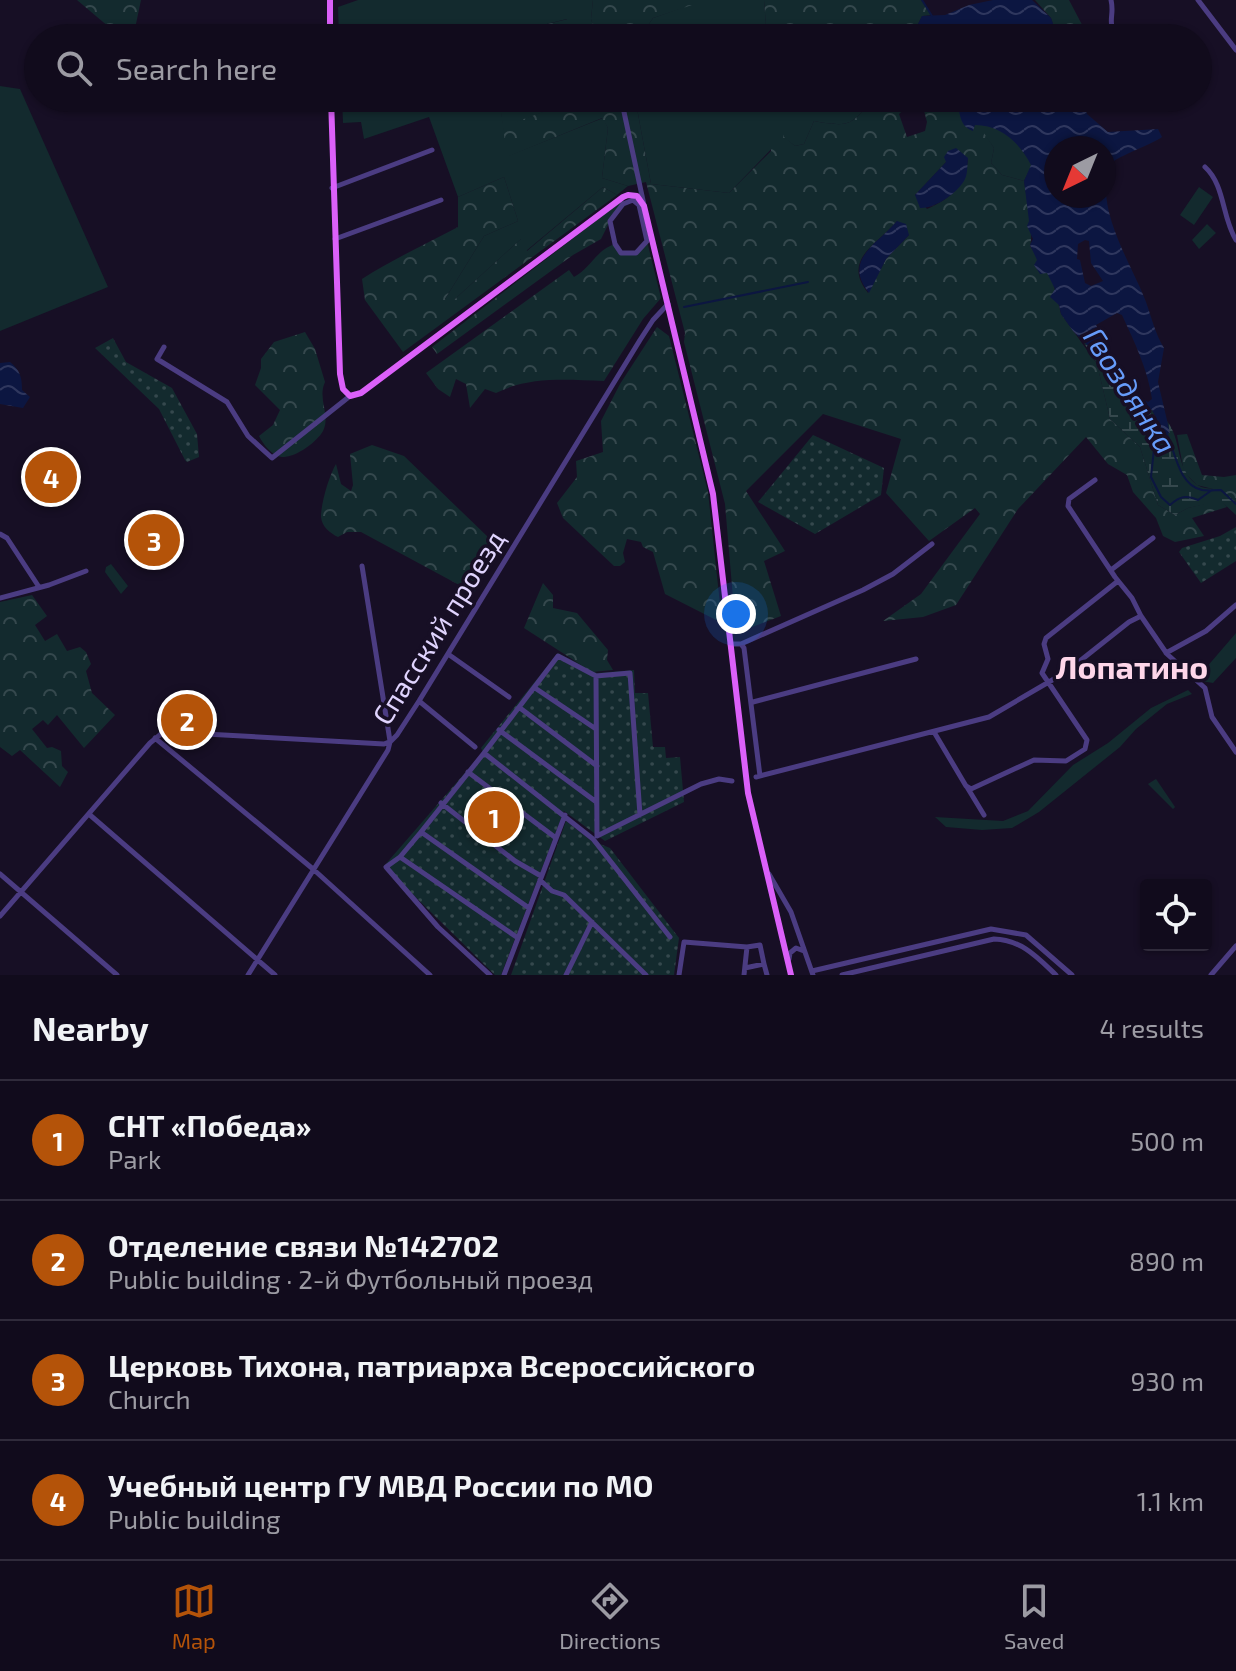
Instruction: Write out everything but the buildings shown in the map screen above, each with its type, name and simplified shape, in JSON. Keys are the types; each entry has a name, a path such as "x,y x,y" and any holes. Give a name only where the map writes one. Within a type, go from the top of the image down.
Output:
{"main road":[{"path":"330,0 330,24"},
{"path":"331,112 341,382 350,396 370,385 623,197 637,196 644,206 713,494 748,793 791,975"}],"street":[{"path":"1111,0 1111,24"},
{"path":"1198,0 1236,50"},
{"path":"624,112 644,206"},
{"path":"332,188 432,150"},
{"path":"1205,167 1215,181 1227,224 1236,240"},
{"path":"335,239 441,200"},
{"path":"633,200 639,205 647,241 636,253 621,253 615,244 610,221 623,204 633,200"},
{"name":"Спасский проезд","path":"248,975 653,320 668,304"},
{"path":"164,347 157,359 227,402 248,436 272,458 350,396"},
{"path":"1095,480 1067,502 1166,653 1205,688 1212,717 1236,752"},
{"path":"0,534 7,538 39,587"},
{"path":"1111,570 1153,538"},
{"path":"729,644 741,644 863,590 893,574 932,544"},
{"path":"0,916 155,738 169,732 390,742 362,566"},
{"path":"0,598 86,571"},
{"path":"966,786 976,788 1034,760 1066,761 1085,749 1087,740 1042,673 1048,659 1044,644 1046,638 1118,581"},
{"path":"1166,653 1206,631 1236,605"},
{"path":"741,644 753,702 758,776 989,717 1048,683 1141,616"},
{"path":"448,654 509,697"},
{"path":"490,975 438,927 386,867 400,857 421,832 558,656 596,676 630,673 640,815"},
{"path":"753,702 916,659"},
{"path":"595,837 596,676"},
{"path":"535,688 597,730"},
{"path":"419,701 475,747"},
{"path":"520,708 597,766"},
{"path":"499,730 596,801"},
{"path":"934,732 984,815"},
{"path":"155,738 313,869 430,975"},
{"path":"484,751 595,837 670,937"},
{"path":"468,772 556,838"},
{"path":"595,837 701,784 719,779 732,781"},
{"path":"441,803 540,878 552,891 564,895 646,975"},
{"path":"90,815 275,975"},
{"path":"504,975 565,815"},
{"path":"421,832 529,908"},
{"path":"400,857 518,938"},
{"path":"765,868 791,912 813,973 991,929 1017,932 1036,942 1072,975"},
{"path":"0,874 117,975"},
{"path":"566,975 593,922"},
{"path":"957,937 959,947"},
{"path":"844,963 844,974 986,940 1013,941 1028,949 1056,975"},
{"path":"679,975 684,942 747,947 760,945 767,975"},
{"path":"1211,975 1236,946"},
{"path":"747,947 745,971 764,964"},
{"path":"788,960 796,948 807,954"}],"green space":[{"path":"77,0 141,0 136,24 105,24"},
{"path":"358,0 593,0 593,24 568,24 567,19 547,24 339,24 338,7"},
{"path":"593,0 704,0 653,18 649,24 593,24"},
{"path":"704,0 764,0 766,24 649,24 653,18"},
{"path":"764,0 922,0 931,15 922,16 918,24 766,24"},
{"path":"1035,0 1069,0 1082,24 1053,24"},
{"path":"568,19 569,24 548,24"},
{"path":"0,86 20,89 24,112 30,112 108,287 0,331"},
{"path":"343,112 501,112 508,156 603,118 608,128 602,178 628,186 617,195 603,187 526,251 521,239 455,299 445,299 484,236 518,221 504,177 458,197 429,117 364,139 361,122 343,123"},
{"path":"501,112 510,112 513,123 543,112 638,112 651,184 729,193 771,151 772,128 782,127 784,137 795,146 804,144 814,121 845,124 862,112 901,112 899,114 907,137 925,131 924,112 963,112 975,125 981,125 994,148 991,163 1002,175 1024,181 1030,246 1052,279 1061,314 1097,364 1110,419 1140,447 1158,505 1175,515 1188,508 1221,500 1227,507 1192,518 1204,536 1175,542 1163,536 1156,518 1133,492 1127,475 1108,464 1086,437 1018,509 956,605 923,617 883,621 921,594 980,514 975,508 929,541 886,493 901,439 823,414 746,491 785,551 764,561 781,616 736,633 725,504 646,182 628,186 602,178 608,128 602,118 507,157","holes":["968,158 964,176 956,190 927,209 915,195 946,162","897,221 909,235 886,259 868,293 858,271 860,261"]},
{"path":"510,112 544,112 512,124"},
{"path":"638,112 862,112 845,124 814,121 804,144 795,146 783,137 729,193 651,184"},
{"path":"981,125 997,128 1023,151 1032,165 1024,181 1002,175 991,163 994,148 981,130"},
{"path":"504,177 518,221 484,236 445,299 455,299 522,238 527,251 603,187 617,195 403,352 365,300 362,279 458,227 458,197"},
{"path":"1199,187 1213,197 1194,225 1180,215"},
{"path":"623,200 601,239 573,255 437,354 432,347"},
{"path":"1207,224 1216,233 1199,249 1192,240"},
{"path":"647,241 661,298 643,319 604,381 535,381 496,393 485,389 470,408 466,384 456,379 450,397 438,389 426,373 569,270 574,277 615,244 621,253 636,253"},
{"path":"657,327 669,336 708,492 722,623 665,594 653,552 643,547 641,542 627,539 623,553 625,562 614,566 563,518 557,503 577,477 576,461 603,452 601,421 620,384"},
{"path":"305,332 315,349 325,382 322,395 325,425 311,444 293,455 282,457 271,452 259,436 273,425 280,410 255,385 261,359 274,342"},
{"path":"113,338 126,362 172,388 197,434 199,457 185,460 159,409 95,348"},
{"path":"1081,338 1103,361 1121,396 1138,412 1152,410 1164,434 1169,432 1167,421 1189,477 1199,486 1230,497 1236,502 1236,515 1221,501 1188,508 1175,515 1158,505 1140,447 1110,419 1097,364"},
{"path":"1187,434 1202,475 1236,475 1236,502 1221,491 1197,485 1184,472 1177,435"},
{"path":"813,435 884,468 881,495 815,534 758,502"},
{"path":"372,445 404,456 490,539 490,565 474,593 361,532 347,532 338,537 325,527 321,517 322,504 336,464 341,484 351,491 350,454"},
{"path":"1236,527 1236,561 1201,583 1179,552 1182,548 1220,536"},
{"path":"111,564 128,586 121,594 105,572"},
{"path":"543,583 553,595 553,608 577,613 608,650 607,660 613,670 592,672 524,628"},
{"path":"32,595 47,616 35,625 45,641 57,634 67,651 80,647 86,652 91,664 86,671 92,693 115,715 84,748 57,715 48,725 43,720 32,729 47,748 61,751 62,766 68,772 60,787 20,750 12,756 0,747 0,602"},
{"path":"1236,633 1236,658 1213,683 1201,681 1199,676"},
{"path":"558,653 597,673 634,670 635,693 648,693 653,747 665,747 666,758 680,757 684,802 605,841 564,811 501,975 495,975 384,866 483,752 481,748"},
{"path":"1188,690 1192,694 1167,704 1136,729 1120,747 1039,812 1012,828 982,830 946,827 935,817 1003,821 1028,811 1073,765 1108,743 1151,708"},
{"path":"1156,779 1175,807 1173,809 1148,784"},
{"path":"566,821 590,840 610,848 679,938 674,975 511,975"}],"water":[{"path":"993,0 1032,0 1053,24 918,24 922,16 945,15"},
{"path":"959,112 1086,112 1108,132 1158,129 1162,137 1116,160 1116,136 1044,136 1044,208 1108,208 1164,348 1158,382 1170,433 1164,434 1152,410 1138,412 1121,396 1103,361 1073,331 1061,314 1059,305 1050,297 1055,289 1047,273 1040,274 1034,265 1037,260 1030,245 1033,239 1027,226 1024,181 1031,165 1027,157 1001,132 975,125 973,131 964,125","holes":["1089,241 1091,263 1103,281 1091,286 1085,283 1080,260 1077,259 1078,244","1117,313 1122,315 1147,377 1152,399 1148,402 1124,378 1096,325"]},
{"path":"956,148 968,158 965,179 946,199 920,208 915,195 946,162 944,157 948,151"},
{"path":"897,221 906,224 909,235 886,259 869,293 859,271 861,261"},
{"path":"10,362 20,374 22,390 30,397 23,408 0,404 0,363"}],"waterway":[{"name":"Гвоздянка","path":"922,0 932,16"},
{"path":"684,307 808,282"},
{"path":"1138,412 1137,417 1154,449 1151,477 1161,497 1170,505 1183,497 1198,500 1212,490"},
{"name":"Гвоздянка","path":"1166,432 1178,466 1188,481 1202,490 1221,490 1236,504"}],"place":[{"name":"Учебный центр ГУ МВД России по МО","path":"51,477"},
{"name":"Церковь Тихона, патриарха Всероссийского","path":"154,540"},
{"name":"Отделение связи №142702","path":"187,720"},
{"name":"СНТ «Победа»","path":"494,817"}],"district":[{"name":"Лопатино","path":"1132,666"}]}
